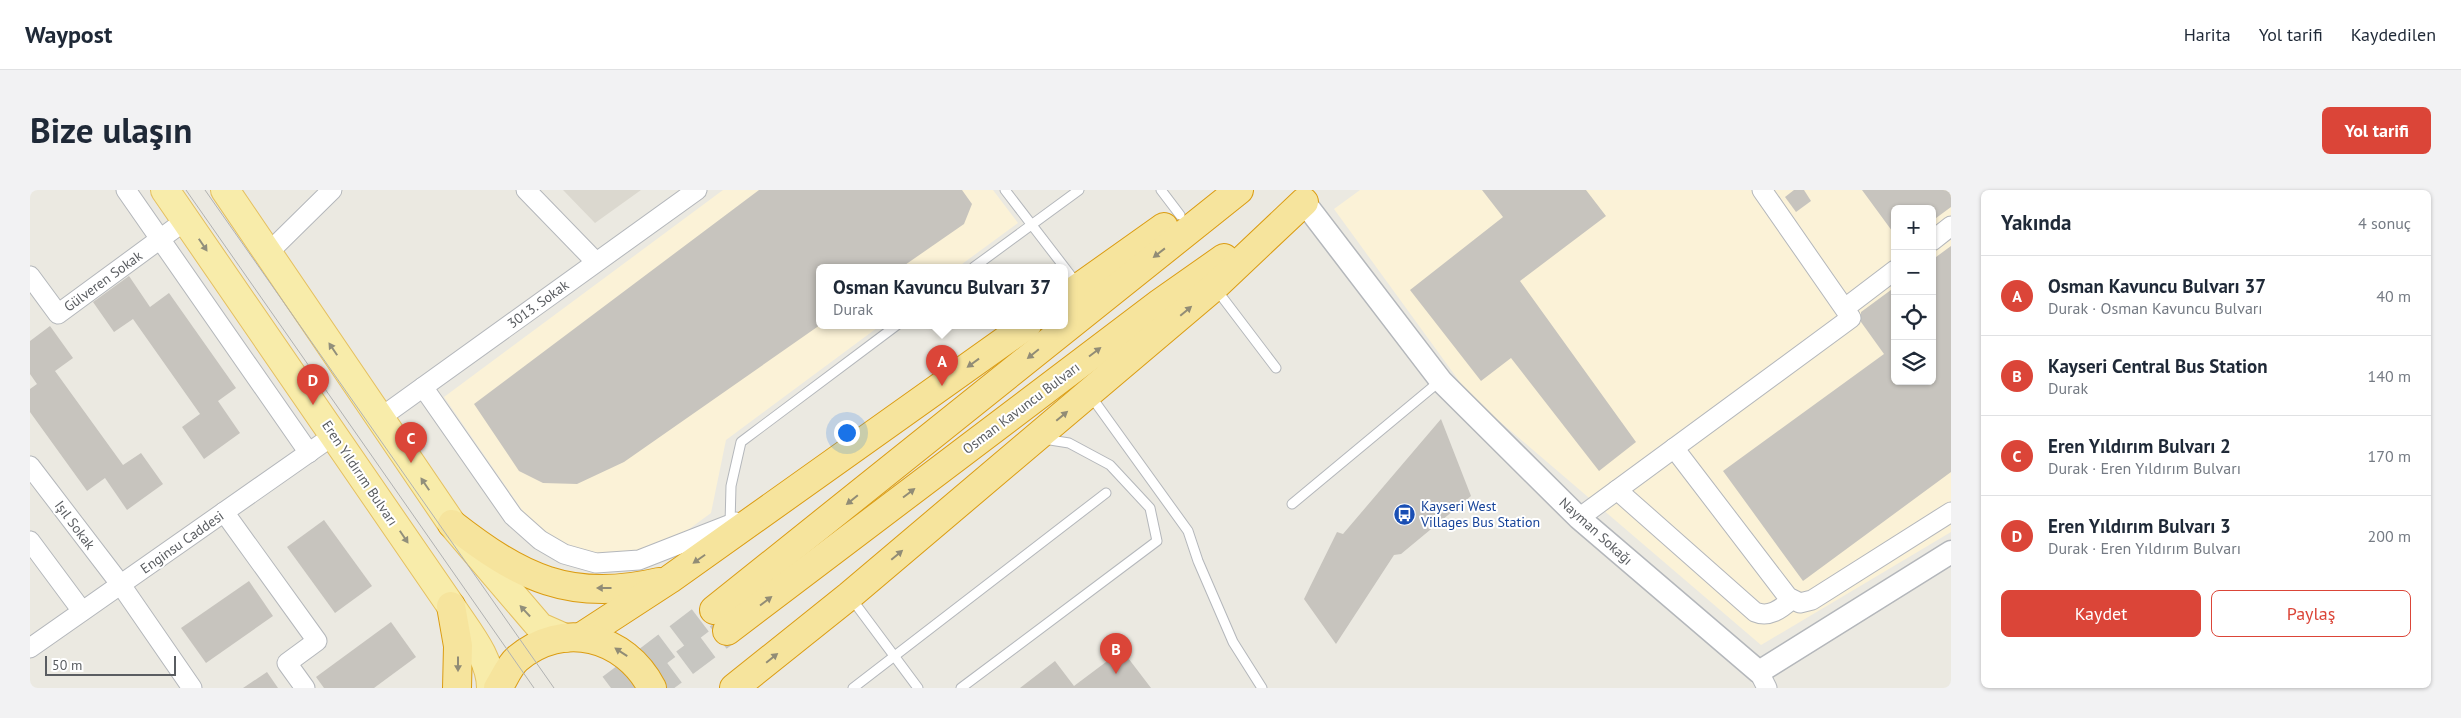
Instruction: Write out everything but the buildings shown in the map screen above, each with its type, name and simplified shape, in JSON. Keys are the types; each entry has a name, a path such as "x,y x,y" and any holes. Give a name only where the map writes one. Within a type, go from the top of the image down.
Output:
{"highway":[{"path":"1072,292 1180,215 1222,190"},
{"name":"Osman Kavuncu Bulvarı","path":"1239,190 720,620 1311,196"},
{"path":"734,688 849,596 1214,287 1311,196"},
{"path":"573,638 670,579 1021,329"},
{"path":"452,524 514,567 555,584 610,589 648,585 670,579"},
{"path":"451,606 458,646 457,688"},
{"path":"498,688 515,661 528,652 549,641 573,638 604,643 624,653 646,676 652,688"}],"main road":[{"name":"Eren Yıldırım Bulvarı","path":"165,190 451,606 482,655 491,677 491,688"},
{"path":"225,190 452,524 512,597 540,627 573,638"}],"street":[{"path":"126,190 309,452"},
{"path":"268,253 332,190"},
{"path":"526,190 596,262"},
{"name":"3013. Sokak","path":"380,418 697,190"},
{"path":"1579,518 1851,318 1762,190"},
{"name":"Nayman Sokağı","path":"1311,196 1440,381 1579,518 1759,683 1951,552"},
{"name":"Gülveren Sokak","path":"30,276 58,314 186,220"},
{"path":"1936,238 1951,226"},
{"path":"1845,308 1891,273"},
{"path":"423,387 513,516 540,540 564,554 596,563 639,560 774,506"},
{"name":"Enginsu Caddesi","path":"30,648 334,435"},
{"path":"1674,448 1791,600 1800,603 1812,600 1951,512"},
{"name":"Işıl Sokak","path":"30,466 121,585 192,688"},
{"path":"1617,490 1755,612 1766,615 1791,600"},
{"path":"224,512 317,641 287,663 305,688"},
{"path":"30,541 82,611"}],"lane":[{"path":"1006,190 1032,224 1056,264"},
{"path":"978,264 1079,190"},
{"path":"1161,190 1180,215"},
{"path":"1214,287 1276,368"},
{"path":"730,524 731,486 741,442 892,329"},
{"path":"1292,504 1440,381"},
{"path":"1088,393 1188,531 1198,561 1233,642 1262,688"},
{"path":"961,688 1157,541 1150,508 1110,465 1070,443 1036,437"},
{"path":"853,688 1106,493"},
{"path":"849,596 918,688"}],"shaded area":[{"path":"563,190 641,190 595,223"},
{"path":"723,190 993,190 1018,223 962,264 816,264 816,329 876,329 726,440 711,513 681,535 641,550 611,554 582,550 555,539 531,523 444,397"},
{"path":"1360,190 1951,190 1951,532 1761,645 1470,396 1334,209"}],"tunnel":[{"path":"611,688 714,610"},
{"path":"651,688 727,631"}],"tram line":[{"path":"186,190 534,688"},
{"path":"205,190 554,688"}],"place":[{"name":"Osman Kavuncu Bulvarı 37","path":"942,386"},
{"name":"Eren Yıldırım Bulvarı 3","path":"313,405"},
{"name":"Eren Yıldırım Bulvarı 2","path":"411,463"},
{"name":"Kayseri West Villages Bus Station","path":"1405,514"},
{"name":"Kayseri Central Bus Station","path":"1116,674"}]}
